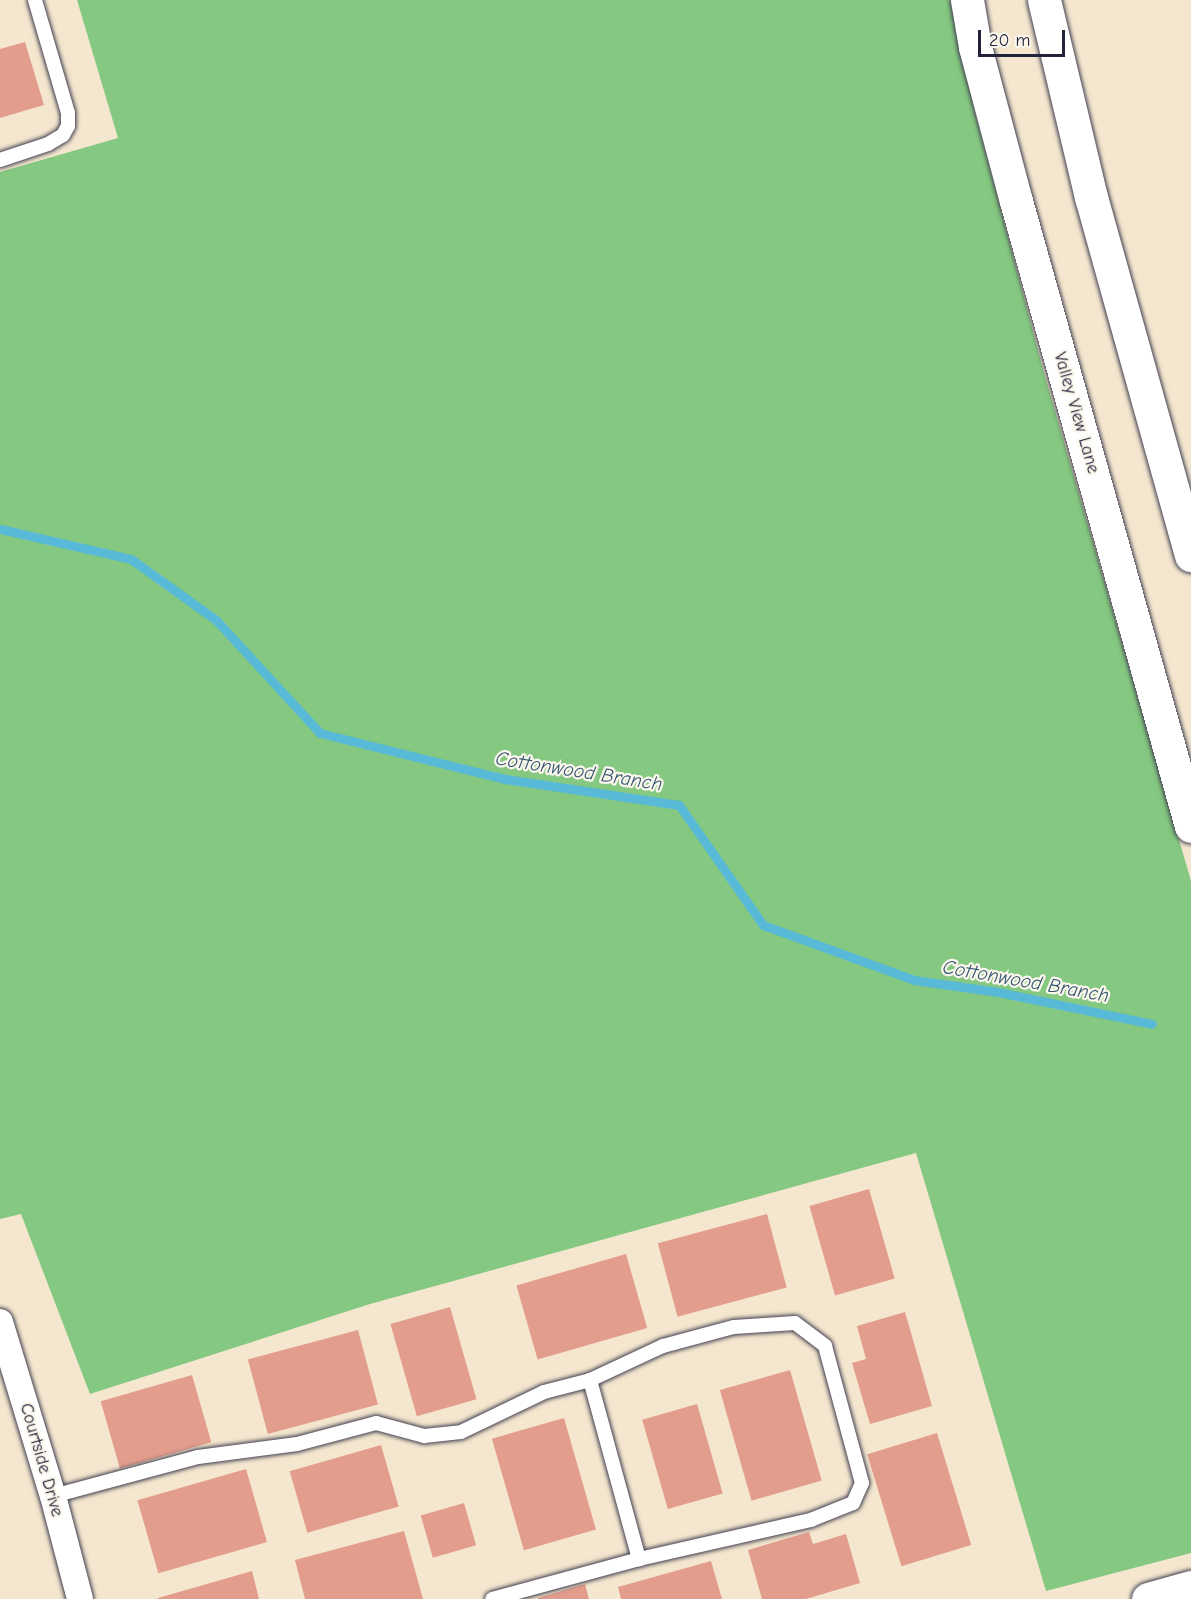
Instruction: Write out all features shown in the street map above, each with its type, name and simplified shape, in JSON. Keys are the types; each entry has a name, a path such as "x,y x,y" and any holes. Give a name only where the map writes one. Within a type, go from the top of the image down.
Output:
{"main road":[{"name":"Valley View Lane","path":"967,0 975,47 1007,168 1176,751 1191,825"},
{"path":"1044,0 1091,197 1191,555"},
{"path":"1148,1599 1191,1587"}],"street":[{"name":"Courtside Drive","path":"0,1322 53,1496 80,1599"}],"lane":[{"path":"0,160 48,144 63,135 68,126 68,113 35,0"},
{"path":"53,1496 198,1457 297,1444 376,1423 424,1436 461,1432 544,1392 590,1380 663,1346 734,1328 795,1323 825,1346 862,1483 853,1503 811,1520 639,1559 492,1599"},
{"path":"590,1380 639,1559"}],"green space":[{"path":"77,0 950,0 974,108 1044,373 1191,881 1191,1553 1046,1591 916,1153 370,1304 90,1394 21,1214 0,1219 0,172 118,138"}],"building":[{"path":"25,42 44,105 0,118 0,49"},
{"path":"869,1189 895,1278 835,1295 809,1206"},
{"path":"767,1214 787,1287 678,1317 658,1243"},
{"path":"626,1254 647,1328 538,1359 516,1285"},
{"path":"450,1307 476,1399 417,1416 390,1324"},
{"path":"905,1312 932,1406 870,1424 852,1363 866,1359 857,1326"},
{"path":"358,1330 378,1404 268,1434 248,1360"},
{"path":"790,1370 822,1481 752,1501 720,1390"},
{"path":"192,1375 211,1442 120,1468 101,1401"},
{"path":"697,1404 723,1493 668,1509 642,1420"},
{"path":"564,1418 596,1530 524,1550 492,1439"},
{"path":"937,1433 971,1545 901,1566 867,1454"},
{"path":"381,1445 399,1507 307,1533 290,1471"},
{"path":"246,1469 267,1542 158,1573 137,1500"},
{"path":"464,1503 476,1545 433,1558 421,1515"},
{"path":"404,1531 423,1599 305,1599 295,1560"},
{"path":"809,1532 813,1544 846,1534 860,1583 806,1599 762,1599 748,1550"},
{"path":"711,1561 722,1599 621,1599 618,1587"},
{"path":"252,1571 259,1599 158,1599 158,1598"},
{"path":"585,1584 589,1599 538,1599 538,1598"}],"waterway":[{"name":"Cottonwood Branch","path":"0,529 131,559 216,620 320,733 505,779 679,805 763,925 914,980 998,992 1152,1024"}]}
